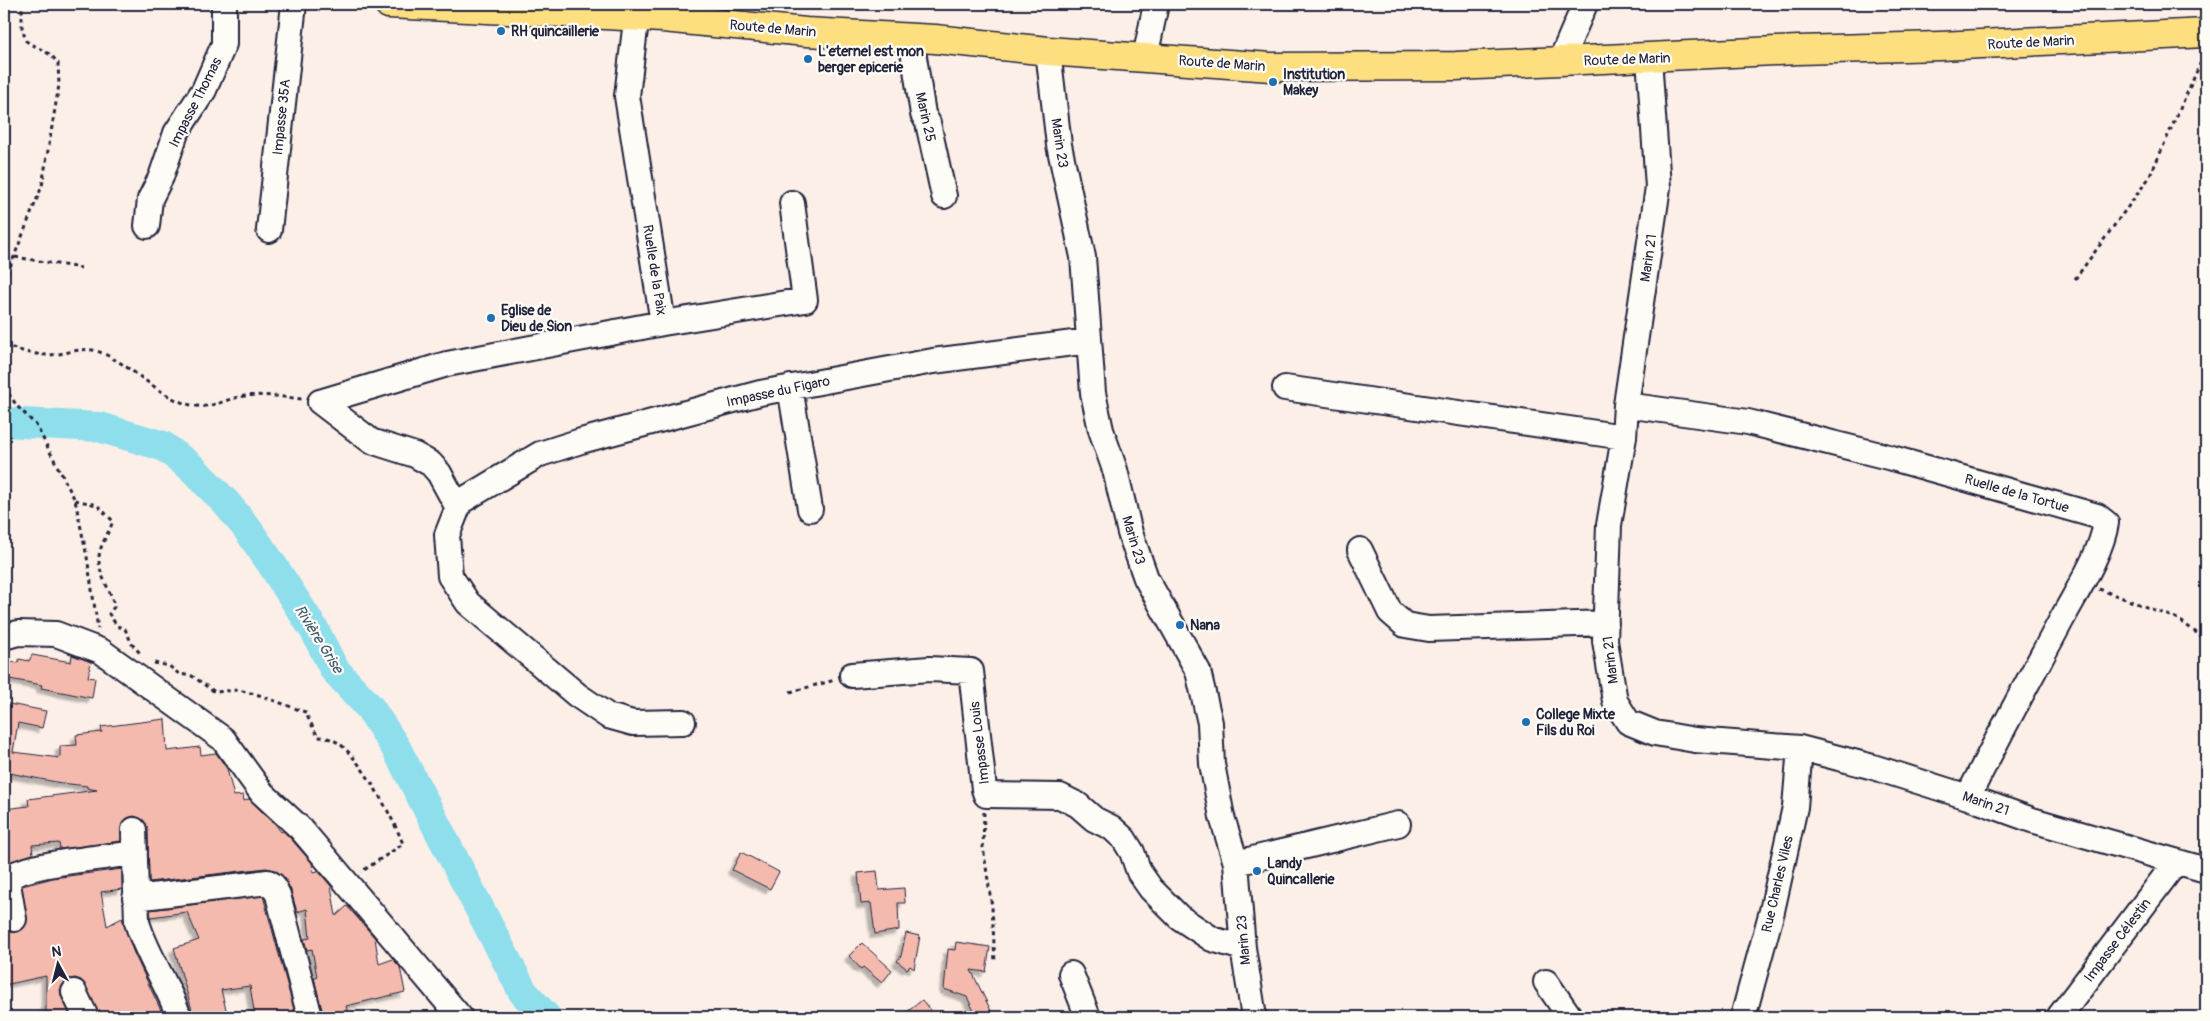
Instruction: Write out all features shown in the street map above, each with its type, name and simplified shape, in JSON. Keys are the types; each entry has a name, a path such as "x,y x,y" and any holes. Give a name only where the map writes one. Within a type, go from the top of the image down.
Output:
{"main road":[{"name":"Route de Marin","path":"389,4 665,11 806,32 911,38 1048,51 1281,67 1398,67 1560,62 2206,33"}],"street":[{"name":"Impasse Thomas","path":"148,226 150,199 161,177 176,133 204,90 224,44 224,4"},
{"name":"Impasse 35A","path":"269,230 294,4"},
{"path":"1145,58 1156,4"},
{"path":"1560,62 1585,4"},
{"name":"Ruelle de la Paix","path":"320,402 447,364 663,323 627,96 637,10"},
{"name":"Marin 25","path":"911,38 923,114 928,123 944,196"},
{"name":"Marin 23","path":"1048,51 1059,146 1083,257 1094,393 1101,430 1115,470 1130,533 1146,578 1198,671 1210,723 1212,764 1222,818 1236,864 1242,948 1254,1017"},
{"name":"Marin 21","path":"1649,58 1658,187 1626,405 1624,437 1609,525 1606,641 1616,701 1628,722 1655,733 1695,740 1800,748 1873,767 1968,797 2032,820 2206,870"},
{"path":"663,323 804,300 792,203"},
{"name":"Impasse du Figaro","path":"457,506 460,502 540,454 581,441 790,387 933,361 1089,342"},
{"path":"790,387 810,508"},
{"path":"1285,388 1624,437"},
{"path":"320,402 371,441 415,455 431,464 438,473 457,506 447,535 450,576 468,603 577,695 608,716 633,723 683,722"},
{"name":"Ruelle de la Tortue","path":"1626,405 1757,425 1892,458 2097,516 2106,523 2104,535 2082,582 1968,797"},
{"path":"1360,550 1390,612 1405,625 1429,630 1606,623"},
{"path":"4,637 18,633 56,634 101,652 223,739 262,793 301,829 460,1017"},
{"name":"Impasse Louis","path":"852,675 929,669 971,671 986,795 1060,796 1078,805 1094,819 1112,828 1124,839 1132,852 1138,872 1179,917 1212,939 1242,948"},
{"name":"Rue Charles Viles","path":"1743,1017 1772,911 1795,807 1800,748"},
{"path":"1236,864 1398,824"},
{"path":"14,919 7,878 13,874 135,842 136,922 171,993 179,1017"},
{"name":"Impasse Célestin","path":"2058,1017 2176,862"},
{"path":"135,898 268,882 273,885 278,894 310,1017"},
{"path":"1071,974 1088,1017"},
{"path":"1546,982 1570,1017"},
{"path":"74,992 86,1017"}],"path":[{"path":"4,282 42,186 59,85 58,63 51,55 26,41 22,28 22,4"},
{"path":"2075,279 2149,178 2206,51"},
{"path":"14,257 81,268"},
{"path":"4,345 30,353 50,355 95,350 113,358 176,400 195,406 211,407 244,396 271,395 320,402"},
{"path":"4,387 17,406 36,425 75,500 87,556 101,652"},
{"path":"75,500 97,505 113,522 99,559 104,581 112,594 114,607 109,614 117,626 124,629 132,644 143,656"},
{"path":"2082,582 2178,619 2206,640"},
{"path":"148,662 168,666 179,674 192,676 215,692 239,690 259,695 305,712 318,736 333,740 354,757 397,826 403,844 346,882"},
{"path":"790,692 852,675"},
{"path":"986,795 983,847 992,908 995,963"}],"building":[{"path":"32,655 71,662 72,655 91,662 88,677 95,678 92,698 41,688 42,685 4,678 4,661 18,663 19,659 29,661"},
{"path":"4,703 46,711 42,728 18,723 13,752 60,758 60,746 77,745 76,735 102,732 101,727 165,719 167,751 200,747 201,755 216,753 227,769 234,796 243,795 244,801 249,799 281,832 283,831 291,839 312,863 313,872 318,871 331,886 336,916 347,906 375,938 379,964 393,959 400,967 405,992 346,1006 349,1017 323,1017 314,977 317,977 312,949 307,950 304,939 310,938 307,909 297,912 285,878 275,870 266,868 149,882 148,830 145,822 134,816 127,818 122,823 121,841 60,849 59,843 32,845 33,854 4,864 4,809 29,806 28,799 97,790 87,788 87,786 4,772"},
{"path":"741,852 779,872 770,889 732,870"},
{"path":"122,869 122,889 101,892 107,926 122,918 133,951 164,1017 100,1017 86,986 81,980 75,978 69,979 60,990 71,1017 46,1017 46,976 4,985 4,928 10,932 17,932 23,929 27,923 22,886 53,878"},
{"path":"877,871 879,890 904,888 905,903 898,903 899,930 875,934 871,903 861,904 858,873"},
{"path":"263,896 296,1017 255,1017 250,986 221,990 228,1017 194,1017 174,948 199,940 187,912 151,917 150,910"},
{"path":"906,933 920,936 914,969 910,966 907,969 897,961 901,956"},
{"path":"956,942 990,947 986,972 971,970 994,1017 977,1017 967,997 944,989 948,949 955,950"},
{"path":"862,943 892,970 882,983 863,967 861,969 849,956"},
{"path":"922,1000 930,1010 921,1017 901,1017"}],"waterway":[{"name":"Rivière Grise","path":"4,422 99,427 163,446 191,467 227,504 246,527 273,566 315,631 334,669 370,708 396,748 523,992 546,1017"}],"place":[{"name":"RH quincaillerie","path":"501,31"},
{"name":"L'eternel est mon berger epicerie","path":"808,59"},
{"name":"Institution Makey","path":"1273,82"},
{"name":"Eglise de Dieu de Sion","path":"491,318"},
{"name":"Nana","path":"1180,625"},
{"name":"College Mixte Fils du Roi","path":"1526,722"},
{"name":"Landy Quincallerie","path":"1257,871"}]}
